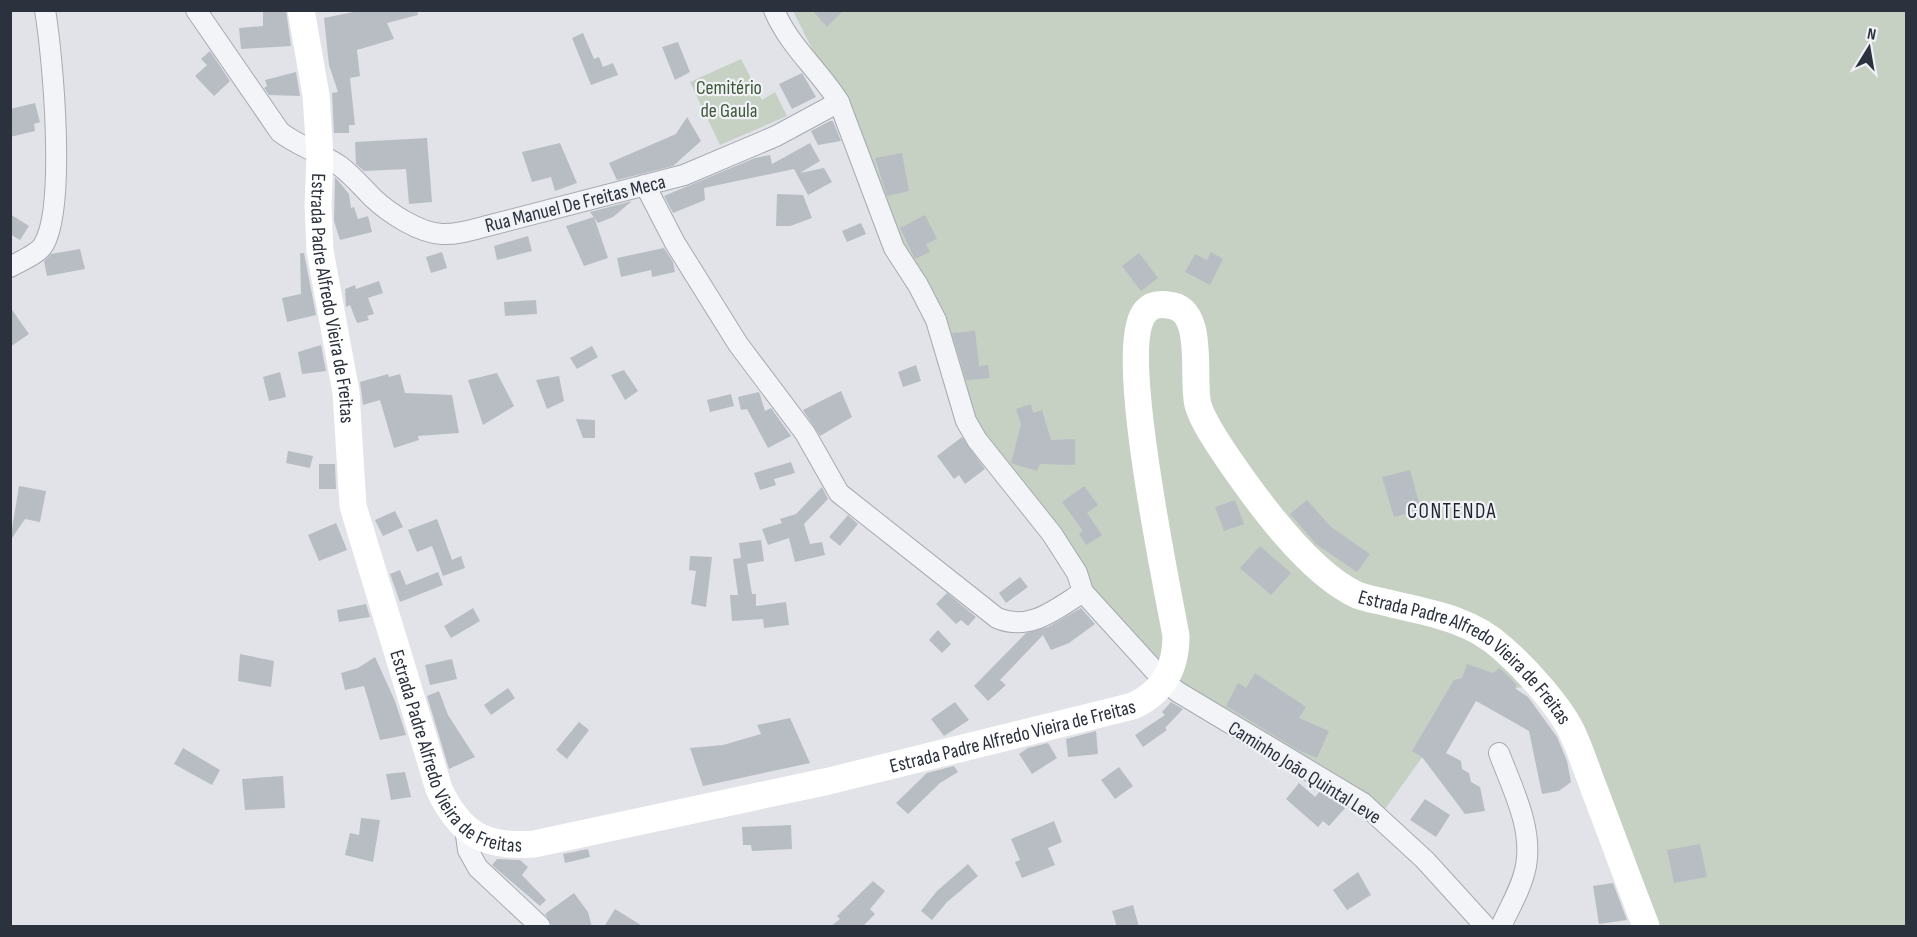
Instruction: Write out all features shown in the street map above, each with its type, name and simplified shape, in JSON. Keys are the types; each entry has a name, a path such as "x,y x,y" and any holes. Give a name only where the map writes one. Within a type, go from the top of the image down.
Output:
{"main road":[{"name":"Estrada Padre Alfredo Vieira de Freitas","path":"301,10 316,95 320,156 318,205 320,251 346,392 353,506 439,789 449,811 465,828 495,844 513,846 588,833 829,781 1133,706 1152,695 1164,681 1176,654 1176,636 1144,447 1136,348 1141,320 1147,310 1164,304 1175,306 1183,312 1194,333 1195,390 1198,408 1206,423 1227,457 1304,557 1329,578 1359,596 1443,616 1474,628 1502,647 1538,686 1570,729 1646,927"}],"street":[{"path":"10,267 43,247 51,229 55,202 55,110 45,10"},
{"name":"Rua Manuel De Freitas Meca","path":"196,10 280,132 293,142 344,169 375,200 397,215 420,228 440,234 472,230 684,175 776,136 839,102"},
{"name":"Caminho João Quintal Leve","path":"774,10 794,46 825,81 839,102 894,248 918,285 936,320 966,421 977,440 1052,534 1077,573 1083,592 1164,681 1225,722 1363,803 1425,860 1485,927"},
{"path":"645,185 675,243 738,344 782,399 805,433 831,481 851,504 997,618 1008,623 1022,624 1037,620 1083,592"},
{"path":"1498,753 1522,814 1526,864 1520,887 1501,927"},
{"path":"465,828 468,850 478,868 540,927"}],"green space":[{"path":"793,11 1906,11 1906,926 1646,926 1538,686 1469,692 1380,816 1164,681 977,440 839,102"},
{"name":"Cemitério de Gaula","path":"741,59 762,100 775,92 787,116 720,145 690,82"}],"building":[{"path":"263,10 286,10 291,46 241,49 239,28 263,26"},
{"path":"363,10 417,10 418,15 387,23 394,39 357,50 360,76 350,78 355,125 349,125 349,133 334,133 332,93 338,92 329,65 324,18"},
{"path":"812,10 844,10 827,27"},
{"path":"583,33 594,59 599,57 603,67 613,63 618,75 591,85 572,38"},
{"path":"678,42 690,72 675,80 662,47"},
{"path":"210,51 230,81 214,96 195,76 207,65 201,59"},
{"path":"296,72 300,96 269,95 264,88 267,86 265,80"},
{"path":"802,73 816,97 792,109 779,84"},
{"path":"35,103 40,122 34,124 35,131 10,137 10,109"},
{"path":"687,117 701,141 673,166 617,180 609,163 676,134"},
{"path":"833,121 841,141 818,145 811,131"},
{"path":"427,138 432,202 409,204 406,169 364,171 356,164 355,142"},
{"path":"560,143 577,183 555,191 551,177 532,182 522,152"},
{"path":"810,143 820,161 800,173 824,168 832,182 808,195 794,169 704,188 705,200 673,213 664,196 755,158 770,155 772,164"},
{"path":"902,153 909,191 887,196 875,158"},
{"path":"335,177 349,194 351,208 354,207 358,219 368,216 372,232 340,240 334,221"},
{"path":"777,194 803,195 812,218 790,226 776,226"},
{"path":"632,201 613,217 598,223 590,212"},
{"path":"10,214 29,226 20,240 10,234"},
{"path":"925,215 937,239 926,244 930,252 915,259 900,228"},
{"path":"594,217 608,258 584,266 566,226"},
{"path":"861,223 866,234 847,242 842,231"},
{"path":"528,236 532,251 497,260 494,246"},
{"path":"664,248 673,262 675,272 652,277 651,270 621,277 617,258"},
{"path":"80,249 85,269 47,276 44,261 51,254"},
{"path":"442,252 447,268 431,273 426,257"},
{"path":"1211,252 1223,259 1210,285 1185,272 1195,254 1207,260"},
{"path":"300,253 304,253 316,315 287,322 282,298 301,294"},
{"path":"1139,253 1158,278 1141,291 1122,266"},
{"path":"379,281 383,293 368,298 374,314 367,316 369,320 357,323 350,305 346,307 345,289 355,285 356,289"},
{"path":"536,300 537,314 505,316 504,302"},
{"path":"10,307 29,334 10,347"},
{"path":"975,331 979,366 988,365 990,378 966,380 952,333"},
{"path":"321,345 326,371 302,374 298,352"},
{"path":"592,346 598,357 577,369 570,358"},
{"path":"916,365 921,381 903,387 898,372"},
{"path":"624,370 638,391 625,400 611,375"},
{"path":"280,372 286,397 269,401 263,377"},
{"path":"497,373 514,406 483,425 468,380"},
{"path":"388,374 389,377 400,374 405,393 452,395 459,433 418,436 419,440 394,448 380,400 363,405 360,382"},
{"path":"559,376 564,401 547,409 536,380"},
{"path":"841,391 852,417 820,436 803,410"},
{"path":"759,392 765,411 771,408 791,436 768,448 747,409 741,410 738,397"},
{"path":"731,394 734,406 710,412 707,400"},
{"path":"1031,404 1033,413 1042,410 1051,440 1075,439 1075,465 1040,464 1037,471 1011,463 1021,424 1016,409"},
{"path":"576,419 595,420 595,438 583,438"},
{"path":"962,437 985,469 965,484 959,475 954,479 937,456"},
{"path":"288,451 313,456 310,468 286,463"},
{"path":"791,462 795,473 774,479 776,485 760,490 754,473"},
{"path":"319,464 335,464 336,489 319,489"},
{"path":"1410,470 1421,510 1394,517 1382,477"},
{"path":"19,486 46,491 40,522 25,519 10,541"},
{"path":"1084,486 1098,505 1087,513 1102,535 1086,545 1079,534 1083,531 1062,502"},
{"path":"822,487 828,499 804,524 810,544 822,542 825,555 795,562 789,538 768,545 762,529 782,523 780,519 796,514"},
{"path":"1235,500 1244,524 1224,531 1215,507"},
{"path":"1307,500 1331,527 1370,554 1357,572 1316,544 1290,514"},
{"path":"395,511 403,527 383,536 375,520"},
{"path":"848,515 858,524 840,546 829,537"},
{"path":"437,519 452,560 461,556 465,568 443,576 432,546 417,552 408,530"},
{"path":"336,523 347,550 319,561 308,535"},
{"path":"761,540 764,561 747,564 752,594 756,594 756,606 786,602 789,625 764,628 763,619 732,621 730,595 738,595 733,559 741,558 739,543"},
{"path":"1260,546 1291,573 1271,595 1240,568"},
{"path":"690,556 712,557 706,607 691,604 696,571 689,570"},
{"path":"400,570 406,585 438,572 443,585 400,602 390,574"},
{"path":"1020,577 1028,587 1006,603 999,593"},
{"path":"947,593 976,617 968,626 961,620 956,624 936,604"},
{"path":"366,604 370,617 339,622 337,610"},
{"path":"473,608 480,621 451,638 444,626"},
{"path":"1081,608 1095,624 1069,643 1051,650 1043,635 1000,680 1006,685 988,701 974,686 1026,633 1048,627"},
{"path":"938,630 951,644 942,653 929,640"},
{"path":"240,654 274,661 271,687 238,681"},
{"path":"375,657 395,701 406,735 380,740 364,686 345,690 341,673 358,668"},
{"path":"452,659 457,679 430,685 425,665"},
{"path":"1467,664 1493,673 1500,668 1516,684 1516,689 1528,697 1557,737 1567,761 1571,782 1559,791 1542,794 1529,731 1476,701 1446,753 1461,761 1462,769 1469,773 1471,782 1480,787 1485,811 1465,814 1422,757 1412,751 1454,680 1462,678"},
{"path":"1255,673 1306,707 1299,718 1329,731 1317,758 1298,750 1226,706 1238,683 1246,688"},
{"path":"508,688 515,698 491,715 484,705"},
{"path":"439,691 448,715 475,757 449,769 427,696"},
{"path":"955,702 969,720 944,736 931,719"},
{"path":"1171,702 1183,709 1165,728 1167,730 1143,747 1135,735 1165,715 1162,712"},
{"path":"790,718 810,763 703,786 690,748 723,745 761,734 757,725"},
{"path":"579,722 589,730 567,759 556,750"},
{"path":"1096,731 1098,754 1068,757 1066,739"},
{"path":"1048,743 1057,758 1032,774 1019,754 1028,748"},
{"path":"183,748 220,770 212,785 174,764"},
{"path":"954,766 958,772 940,783 908,814 896,803 927,773"},
{"path":"1119,767 1133,786 1115,799 1101,780"},
{"path":"405,772 411,797 391,800 386,774"},
{"path":"283,776 285,808 245,810 242,779"},
{"path":"1299,783 1315,797 1320,791 1346,807 1329,826 1323,821 1318,827 1286,799"},
{"path":"1425,799 1450,815 1436,837 1410,820"},
{"path":"361,818 380,820 373,862 345,855 350,833 359,835"},
{"path":"1054,821 1062,842 1048,848 1055,865 1022,878 1015,862 1020,860 1011,839"},
{"path":"791,825 792,849 752,851 751,845 743,845 742,827"},
{"path":"1700,844 1707,877 1674,883 1667,850"},
{"path":"588,849 590,857 565,863 563,854"},
{"path":"497,859 520,860 528,867 522,875 546,900 540,906 492,865"},
{"path":"968,864 978,876 947,902 932,920 921,911 937,891"},
{"path":"1358,872 1371,895 1347,910 1333,890"},
{"path":"873,881 885,891 870,909 875,914 862,927 830,927 840,919 837,916"},
{"path":"1613,883 1627,920 1599,924 1593,886"},
{"path":"574,893 588,912 592,927 553,927 545,914"},
{"path":"1133,905 1139,927 1117,927 1112,911"},
{"path":"615,909 644,927 604,927"}],"district":[{"name":"CONTENDA","path":"1452,511"}]}
